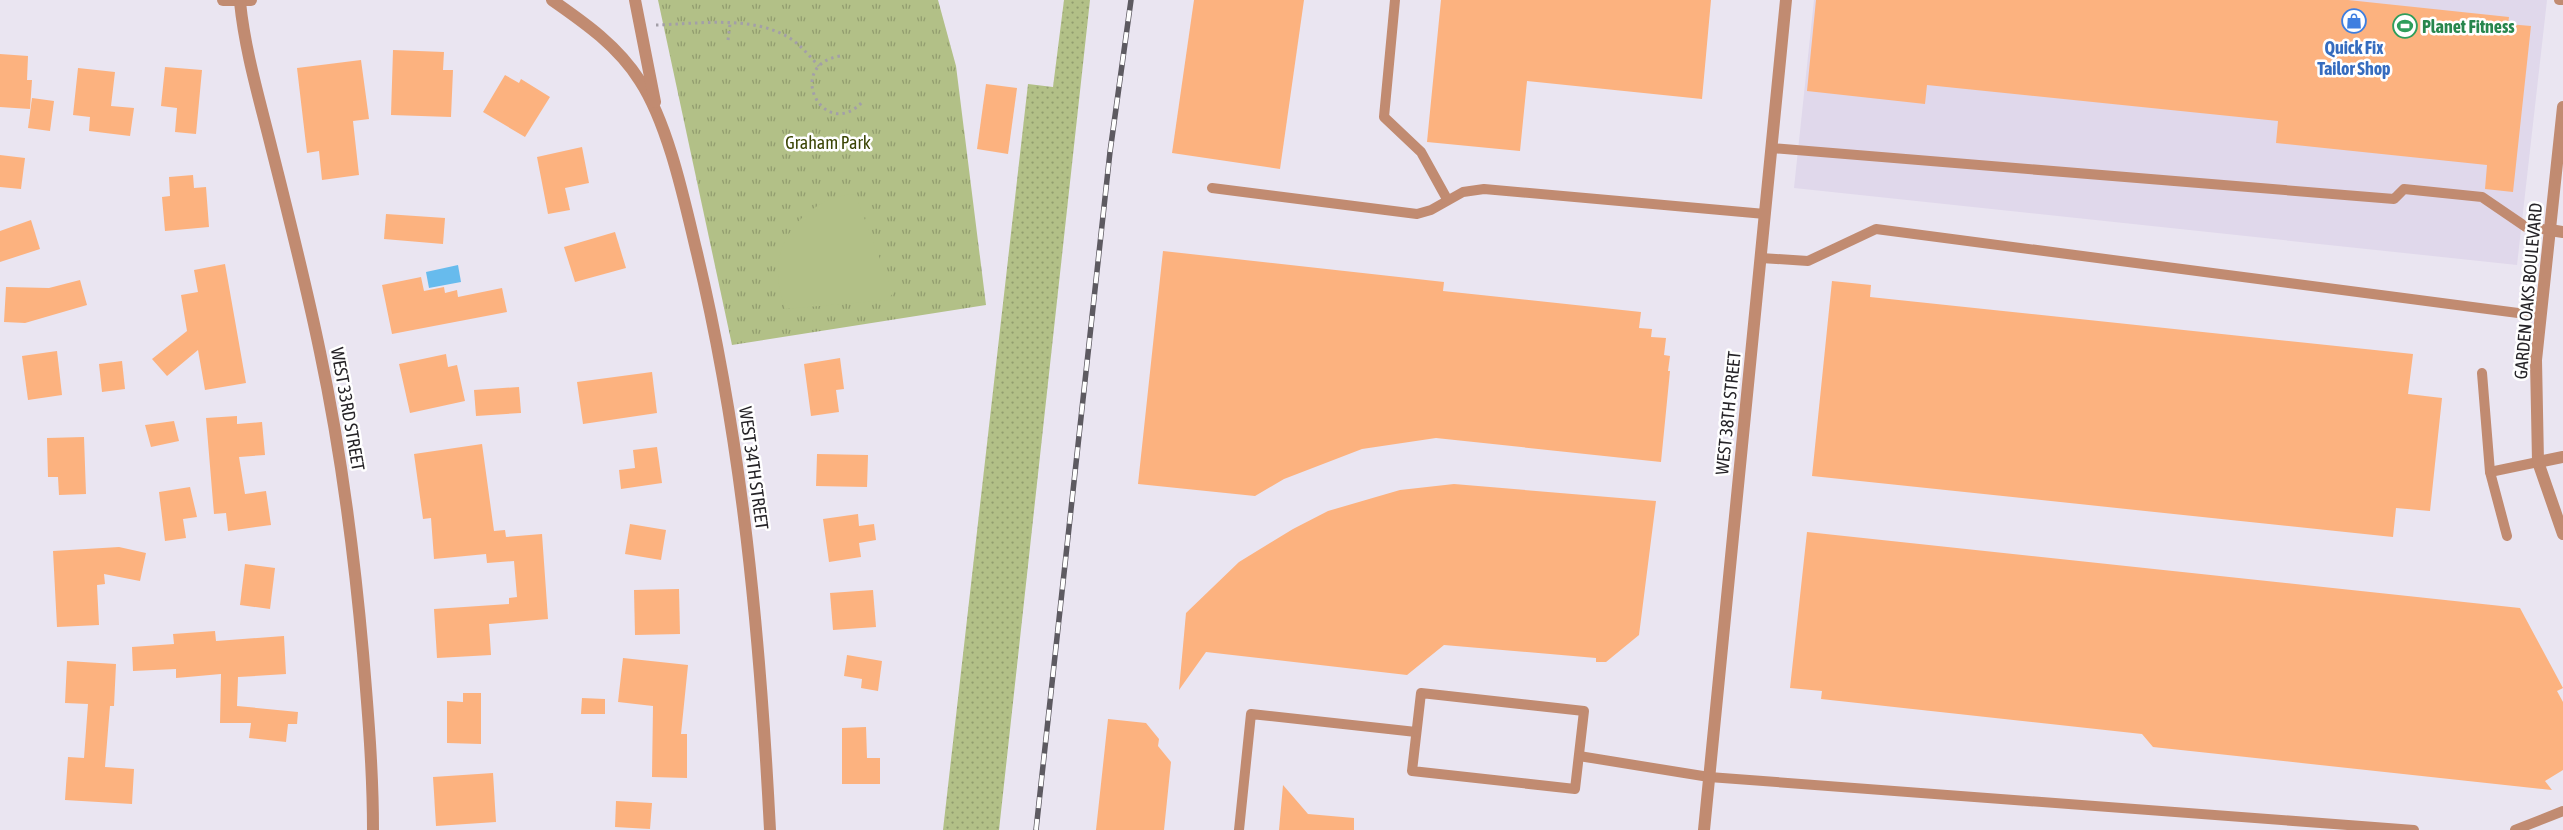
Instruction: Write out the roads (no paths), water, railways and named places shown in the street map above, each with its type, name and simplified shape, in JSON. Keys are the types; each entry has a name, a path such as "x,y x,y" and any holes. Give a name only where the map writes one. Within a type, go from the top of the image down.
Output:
{"street":[{"path":"223,0 245,1"},
{"name":"WEST 34TH STREET","path":"552,0 599,34 623,58 641,82 658,119 683,193 712,316 736,464 761,671 770,830"},
{"name":"WEST 34TH STREET","path":"635,0 658,119"},
{"name":"WEST 38TH STREET","path":"1704,830 1786,0"},
{"name":"WEST 33RD STREET","path":"245,1 244,37 320,352 352,536 371,743 373,830"},
{"name":"GARDEN OAKS BOULEVARD","path":"2563,107 2536,360 2538,462 2563,534"},
{"path":"2550,230 2563,232"},
{"path":"2538,462 2563,457"}],"lane":[{"path":"1395,0 1384,117 1421,152 1447,199"},
{"path":"1771,148 2394,199 2404,189 2482,197 2526,227 2550,230"},
{"path":"1212,188 1417,214 1431,210 1447,199 1463,192 1484,189 1765,214"},
{"path":"1761,258 1808,261 1876,229 2541,316"},
{"path":"2482,373 2490,472 2507,536"},
{"path":"2490,472 2538,462"},
{"path":"1421,693 1584,710 1579,756 1575,789 1412,771 1421,693"},
{"path":"1239,830 1251,714 1416,732"},
{"path":"1579,756 1709,777 2414,830"},
{"path":"2515,830 2563,811"}],"water":[{"path":"458,265 461,282 429,288 426,272"}],"railway":[{"path":"1036,830 1110,152 1131,0"}],"place":[{"name":"Quick Fix Tailor Shop","path":"2354,21"},
{"name":"Planet Fitness","path":"2405,26"}],"park label":[{"name":"Graham Park","path":"828,142"}]}
